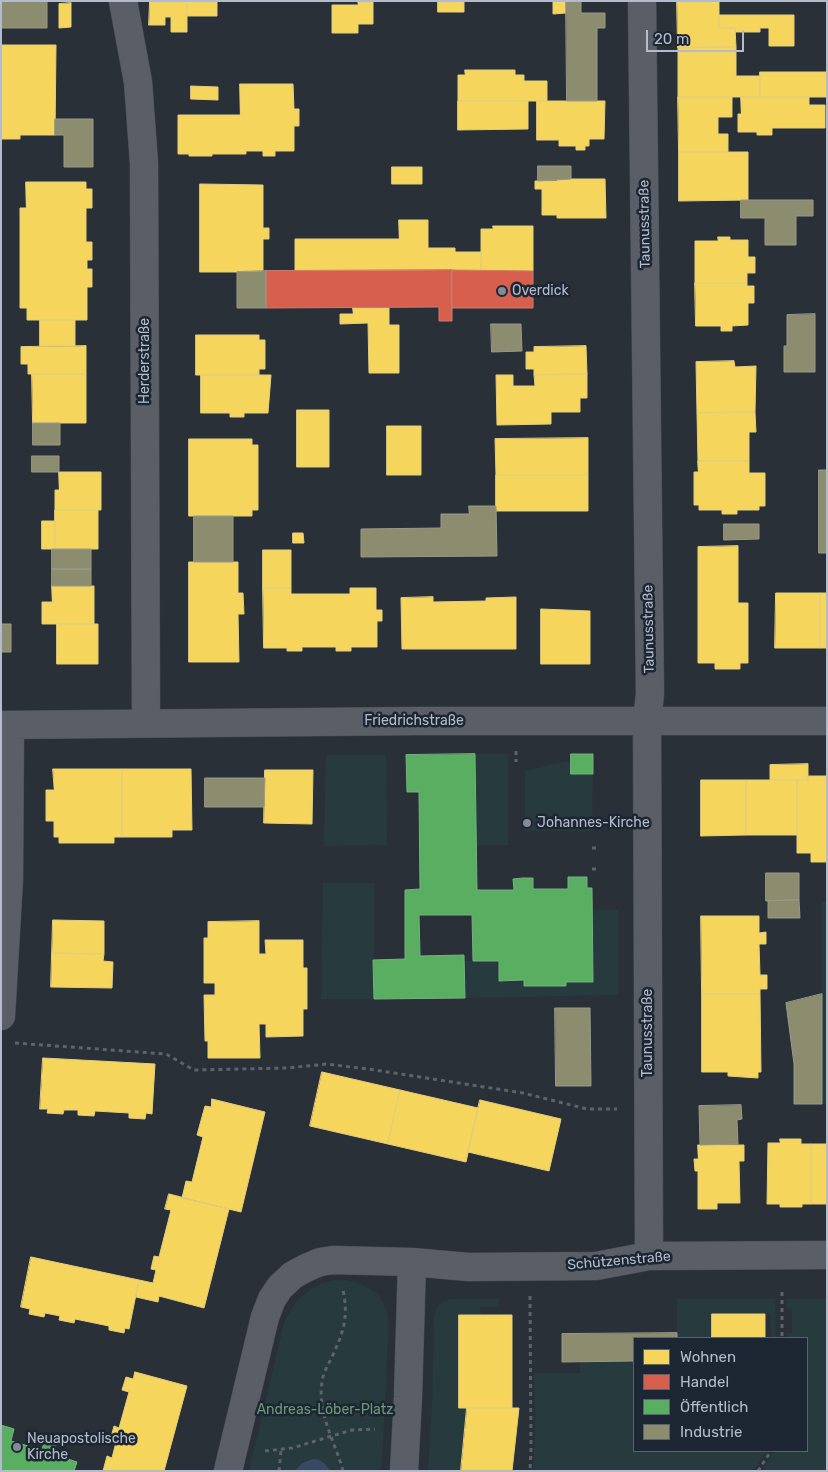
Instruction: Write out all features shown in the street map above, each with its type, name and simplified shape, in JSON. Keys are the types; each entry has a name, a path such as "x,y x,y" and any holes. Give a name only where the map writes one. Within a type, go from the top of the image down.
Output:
{"street":[{"name":"Herderstraße","path":"123,1 138,82 144,164 146,722"},
{"name":"Taunusstraße","path":"642,1 650,694 647,721 649,1256"},
{"name":"Friedrichstraße","path":"6,725 146,722 827,721"},
{"path":"1,1016 9,879 6,725"},
{"name":"Schützenstraße","path":"412,1262 468,1267 596,1266 649,1256 827,1255"},
{"path":"228,1471 272,1299 280,1287 293,1275 320,1262 334,1260 412,1262 404,1471"}],"path":[{"path":"516,748 516,762"},
{"path":"592,848 598,848"},
{"path":"592,869 598,869"},
{"path":"15,1043 166,1054 194,1070 287,1068 327,1064 523,1093 587,1108 623,1108"},
{"path":"342,1285 345,1299 345,1324 322,1380 323,1415 343,1471"},
{"path":"530,1292 530,1471"},
{"path":"782,1292 782,1337"},
{"path":"259,1450 281,1450 352,1430 381,1430"},
{"path":"279,1471 281,1450"},
{"path":"758,1471 770,1452"}],"green space":[{"path":"475,754 508,754 508,845 476,845"},
{"path":"326,755 386,755 387,845 324,846"},
{"path":"571,761 571,774 593,774 592,831 525,831 525,771"},
{"path":"323,883 374,883 374,999 321,999"},
{"path":"822,902 827,902 827,1104 822,1104"},
{"path":"592,910 618,910 618,995 465,998 464,961 499,961 500,981 524,980 524,986 566,986 566,982 593,982"},
{"name":"Andreas-Löber-Platz","path":"330,1281 356,1282 370,1288 381,1298 387,1313 388,1336 381,1471 249,1471 284,1323 288,1314 299,1299 313,1288"},
{"path":"451,1299 499,1299 499,1307 480,1307 481,1315 459,1315 459,1408 467,1408 461,1471 428,1471 434,1316 436,1309 444,1301"},
{"path":"677,1299 775,1299 776,1337 771,1337 770,1314 712,1315 712,1337 677,1337"},
{"path":"787,1299 827,1299 827,1471 762,1471 773,1452 808,1452 808,1337 787,1337 787,1333 792,1333 792,1309 787,1308"},
{"path":"580,1361 633,1361 633,1452 766,1452 756,1468 749,1471 533,1471 535,1429 534,1373 580,1373"}],"water":[{"path":"313,1459 323,1462 330,1471 294,1471 303,1463"}],"building: Wohnen":[{"path":"150,1 187,1 187,32 171,32 171,17 165,17 165,25 149,25"},
{"path":"187,1 217,1 217,16 187,16"},
{"path":"358,1 373,1 373,24 358,24 358,33 332,33 332,5 358,5"},
{"path":"438,1 464,1 464,12 438,12"},
{"path":"549,1 566,1 566,13 553,14 553,2"},
{"path":"677,1 719,1 719,28 735,28 736,47 678,48"},
{"path":"71,3 71,27 59,28 59,4"},
{"path":"719,15 794,15 794,46 769,46 769,28 760,28 760,32 735,32 735,28 719,28"},
{"path":"1,45 56,45 55,135 20,135 20,139 1,139"},
{"path":"736,47 736,76 760,76 760,97 678,97 678,48"},
{"path":"465,70 515,70 515,75 524,75 524,81 547,81 547,101 458,101 458,75 465,75"},
{"path":"760,72 827,72 827,97 760,97"},
{"path":"240,84 293,84 294,109 299,109 299,126 294,126 294,151 275,151 275,156 263,156 263,151 246,151 246,154 212,154 212,156 178,154 178,115 240,115"},
{"path":"191,86 218,87 218,100 191,99"},
{"path":"678,97 732,97 732,117 718,117 718,134 728,134 728,152 679,152"},
{"path":"741,97 809,97 809,105 825,105 825,128 772,128 772,135 757,135 757,132 738,132 738,114 741,114"},
{"path":"458,101 528,101 528,129 458,130"},
{"path":"537,101 605,101 604,139 589,139 589,146 585,146 585,150 576,150 576,146 559,146 559,140 537,140"},
{"path":"679,152 748,152 748,200 679,201"},
{"path":"392,167 422,167 422,184 392,184"},
{"path":"557,179 605,179 606,218 557,218 557,215 542,215 542,189 535,189 535,181 557,181"},
{"path":"26,182 86,182 86,189 92,189 92,208 86,208 86,242 92,242 92,260 87,260 87,269 92,269 92,287 87,287 87,320 27,320 27,308 20,308 20,208 26,208"},
{"path":"200,184 263,185 263,228 269,228 269,239 263,239 263,272 200,272"},
{"path":"399,220 428,220 428,248 455,248 455,252 481,252 481,271 295,271 295,239 399,239"},
{"path":"493,226 533,226 533,271 481,271 481,229 493,229"},
{"path":"718,237 730,237 730,240 748,240 748,257 755,257 755,273 747,273 747,283 695,283 695,241 718,241"},
{"path":"695,283 747,283 747,286 754,286 754,303 748,303 748,325 732,326 732,331 721,331 721,326 696,326"},
{"path":"353,308 389,308 389,325 399,325 399,373 369,373 368,323 340,324 340,314 353,314"},
{"path":"40,320 75,320 75,346 40,346"},
{"path":"196,335 259,335 259,340 265,340 265,369 259,369 259,375 196,375"},
{"path":"86,346 86,374 28,374 28,364 21,364 21,347"},
{"path":"586,346 587,374 534,375 534,369 526,369 526,352 534,352 534,347"},
{"path":"734,361 735,367 756,366 755,412 697,413 696,362"},
{"path":"32,374 86,374 86,423 33,423"},
{"path":"587,374 587,398 580,398 580,412 551,412 551,424 497,425 496,375 513,375 513,386 535,386 534,375"},
{"path":"201,375 271,375 268,413 244,413 244,417 230,417 230,413 201,413"},
{"path":"297,410 329,410 329,467 297,467"},
{"path":"755,412 756,432 749,432 749,461 698,461 697,413"},
{"path":"387,426 421,426 421,475 387,475"},
{"path":"588,438 588,475 496,475 495,439"},
{"path":"189,439 252,439 252,445 258,445 258,510 252,510 252,516 189,516"},
{"path":"698,461 749,461 749,473 765,473 765,506 759,506 759,510 737,510 737,514 722,514 722,510 699,510 699,505 694,505 694,472 698,472"},
{"path":"59,472 101,472 101,510 55,510 55,490 59,490"},
{"path":"496,475 588,475 588,511 496,511"},
{"path":"55,510 98,510 98,549 55,549"},
{"path":"42,521 55,521 55,549 42,549"},
{"path":"293,533 303,533 304,543 293,543"},
{"path":"738,546 738,603 748,603 748,663 740,663 740,669 715,669 715,663 698,663 698,547"},
{"path":"263,550 291,550 291,588 263,588"},
{"path":"189,562 238,562 238,593 243,593 244,614 238,614 239,662 189,662"},
{"path":"52,586 94,586 94,624 42,624 42,602 52,602"},
{"path":"263,588 291,588 291,594 350,594 350,588 376,588 376,610 382,610 382,621 377,621 377,647 351,647 351,651 336,651 336,647 302,647 302,651 287,651 287,648 264,648"},
{"path":"776,593 820,593 820,648 775,648"},
{"path":"820,593 827,593 827,648 820,648"},
{"path":"433,597 433,602 486,601 486,598 516,597 516,649 402,649 401,598"},
{"path":"541,609 590,611 590,664 541,664"},
{"path":"57,624 98,624 98,664 57,664"},
{"path":"808,764 808,780 770,780 770,765"},
{"path":"53,769 122,769 122,837 114,837 114,843 59,843 59,837 54,837 54,821 46,821 46,790 54,790"},
{"path":"122,769 191,769 192,830 172,830 172,837 122,837"},
{"path":"265,770 313,770 312,824 264,823"},
{"path":"808,776 827,776 827,862 811,862 811,853 797,853 797,780 808,780"},
{"path":"701,780 746,780 746,835 701,836"},
{"path":"746,780 797,780 797,835 746,835"},
{"path":"701,916 759,916 759,933 766,932 766,944 759,944 760,975 767,975 767,989 760,989 760,994 702,994"},
{"path":"53,920 104,921 104,954 52,953"},
{"path":"259,921 259,954 266,954 265,940 303,940 303,968 307,968 307,1009 303,1009 303,1036 266,1037 266,1024 259,1024 260,1058 208,1058 208,1041 205,1041 204,995 215,995 215,983 204,983 204,938 208,938 208,922"},
{"path":"52,953 104,954 103,961 113,962 112,988 51,987"},
{"path":"702,994 760,994 761,1072 758,1072 758,1078 728,1076 728,1072 702,1072"},
{"path":"43,1058 155,1064 152,1114 146,1113 145,1119 129,1118 129,1113 95,1111 94,1116 78,1115 78,1110 64,1110 63,1114 47,1113 48,1109 40,1109"},
{"path":"322,1072 400,1090 388,1144 310,1126"},
{"path":"400,1090 478,1108 466,1162 388,1144"},
{"path":"212,1099 265,1112 241,1212 182,1198 186,1181 192,1182 203,1137 197,1135 205,1106 211,1107"},
{"path":"480,1100 561,1119 549,1171 468,1152"},
{"path":"780,1139 801,1139 801,1144 811,1144 811,1204 802,1204 802,1207 780,1207 780,1204 767,1204 768,1143 780,1143"},
{"path":"811,1144 827,1144 827,1204 811,1204"},
{"path":"698,1145 744,1145 744,1161 739,1161 740,1203 717,1203 717,1209 698,1209 698,1171 695,1171 694,1159 698,1159"},
{"path":"169,1194 229,1209 204,1308 159,1296 158,1302 136,1297 139,1280 153,1283 156,1270 151,1269 154,1256 159,1257 171,1210 165,1209"},
{"path":"31,1257 139,1280 129,1329 125,1328 124,1333 109,1330 109,1326 75,1319 74,1323 59,1320 60,1316 45,1313 44,1317 29,1314 30,1309 21,1307"},
{"path":"712,1314 765,1314 765,1337 712,1337"},
{"path":"459,1315 512,1315 512,1408 459,1408"},
{"path":"135,1372 187,1386 164,1471 103,1471 107,1456 112,1458 116,1442 110,1441 114,1426 119,1428 129,1392 122,1390 126,1377 133,1379"},
{"path":"467,1408 519,1408 512,1471 461,1471"}],"building: Handel":[{"path":"452,270 452,321 439,321 439,307 266,308 266,271"},
{"path":"452,270 533,271 533,308 452,308"}],"building: Öffentlich":[{"path":"475,754 477,890 514,890 513,879 523,878 533,878 533,889 568,889 568,877 587,877 587,888 592,888 593,982 566,982 566,986 524,986 524,980 499,981 499,961 473,961 472,915 419,915 420,956 464,955 465,998 374,999 373,960 405,959 405,890 420,889 419,792 407,792 406,755"},
{"path":"571,754 593,754 593,774 571,774"},
{"name":"Neuapostolische Kirche","path":"1,1425 14,1429 11,1441 42,1450 44,1441 56,1445 53,1454 77,1462 74,1471 1,1471"}],"building: Industrie":[{"path":"1,1 47,1 47,28 1,28"},
{"path":"566,1 581,1 581,13 605,13 605,28 597,28 597,101 567,101"},
{"path":"55,119 93,119 93,167 64,167 64,135 55,135"},
{"path":"538,166 571,166 571,179 538,181"},
{"path":"741,200 813,200 813,216 796,216 796,245 765,245 765,218 741,218"},
{"path":"266,271 266,308 237,308 237,272"},
{"path":"815,314 815,372 784,372 784,346 787,346 787,315"},
{"path":"491,324 521,324 522,351 492,352"},
{"path":"33,423 60,423 60,445 33,445"},
{"path":"32,456 59,456 59,472 32,472"},
{"path":"819,470 827,470 827,553 819,553"},
{"path":"469,506 496,506 497,556 361,557 361,529 441,528 441,514 469,514"},
{"path":"194,516 233,516 233,562 194,562"},
{"path":"724,524 759,524 759,539 724,540"},
{"path":"52,549 91,549 91,569 52,569"},
{"path":"52,569 91,569 91,586 52,586"},
{"path":"1,624 11,624 11,652 1,652"},
{"path":"205,778 265,778 264,807 205,807"},
{"path":"766,873 799,873 799,900 766,901"},
{"path":"799,900 800,918 768,918 768,901"},
{"path":"822,994 822,1104 794,1104 794,1064 786,1003"},
{"path":"555,1008 590,1008 591,1086 556,1086"},
{"path":"741,1105 742,1119 737,1120 738,1144 700,1145 699,1106"},
{"path":"677,1333 677,1337 633,1337 633,1361 562,1362 562,1334"}],"place":[{"name":"Overdick","path":"502,291"},
{"name":"Johannes-Kirche","path":"527,823"},
{"name":"Neuapostolische Kirche","path":"17,1447"}]}
